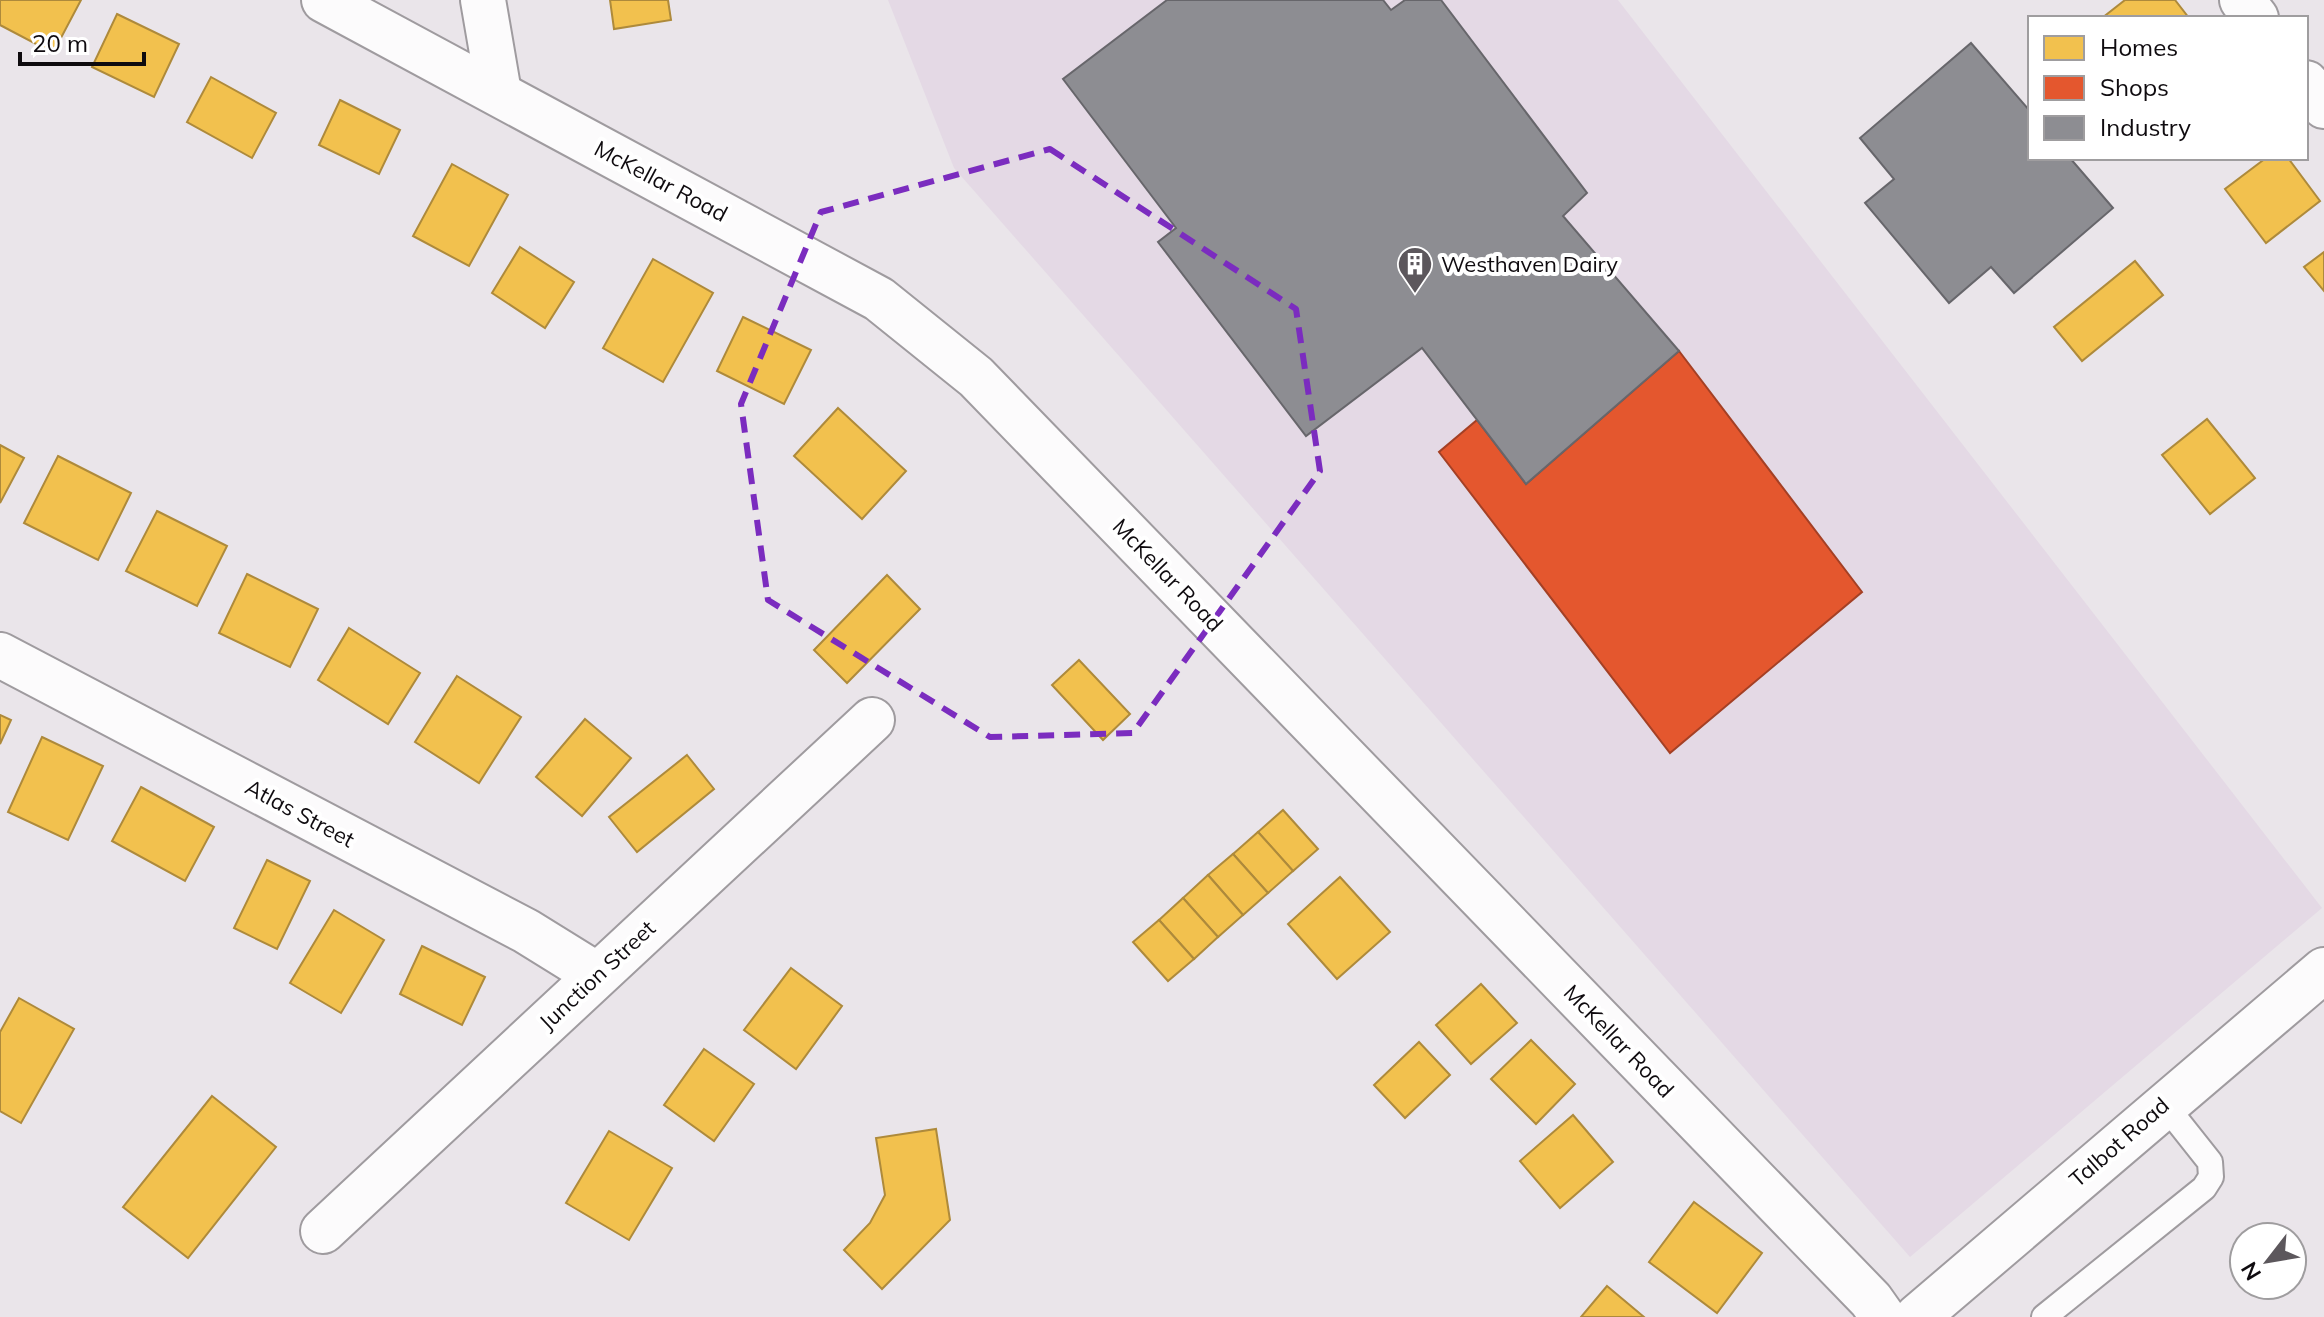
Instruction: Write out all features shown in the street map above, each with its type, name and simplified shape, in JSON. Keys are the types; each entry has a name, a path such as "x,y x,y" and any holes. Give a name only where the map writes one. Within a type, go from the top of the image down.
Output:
{"street":[{"name":"McKellar Road","path":"324,0 879,299 976,377 1871,1300 1883,1317"},
{"path":"483,0 499,93"},
{"path":"2242,0 2254,16"},
{"path":"2308,86 2324,106"},
{"name":"Atlas Street","path":"0,655 526,931 597,975"},
{"name":"Junction Street","path":"323,1231 872,720"},
{"name":"Talbot Road","path":"1917,1317 2324,970"}],"lane":[{"path":"2044,1317 2204,1188 2211,1177 2210,1162 2164,1104"}],"highlighted area":[{"path":"1050,149 1296,309 1320,471 1133,733 990,737 768,600 741,404 821,212"}],"shaded area":[{"path":"888,0 1618,0 2322,908 1910,1257 954,168"}],"building: Homes":[{"path":"0,0 81,0 53,53 0,25"},
{"path":"610,0 668,0 671,20 614,29"},
{"path":"2125,0 2175,0 2187,16 2105,16"},
{"path":"117,14 179,44 154,97 92,67"},
{"path":"211,77 276,113 252,158 187,122"},
{"path":"340,100 400,130 379,174 319,145"},
{"path":"2263,160 2289,160 2320,201 2266,243 2225,189"},
{"path":"452,164 508,195 469,266 413,236"},
{"path":"520,247 574,282 545,328 492,293"},
{"path":"2324,252 2324,291 2304,267"},
{"path":"653,259 713,293 663,382 603,348"},
{"path":"2135,261 2163,295 2082,361 2054,327"},
{"path":"743,317 811,350 784,404 717,371"},
{"path":"838,408 906,471 862,519 794,456"},
{"path":"2207,419 2255,478 2210,514 2162,455"},
{"path":"0,445 24,458 0,503"},
{"path":"58,456 131,493 98,560 24,523"},
{"path":"157,511 227,546 197,606 126,571"},
{"path":"247,574 318,609 290,667 219,633"},
{"path":"887,575 920,609 847,683 814,650"},
{"path":"349,628 420,673 388,724 318,680"},
{"path":"1079,660 1130,714 1103,740 1052,685"},
{"path":"457,676 521,717 479,783 415,742"},
{"path":"0,715 11,720 0,744"},
{"path":"585,719 631,758 582,816 536,777"},
{"path":"42,737 103,766 68,840 8,812"},
{"path":"687,755 714,789 637,852 609,817"},
{"path":"141,787 214,827 185,881 112,841"},
{"path":"1283,810 1318,849 1293,871 1258,832"},
{"path":"1258,832 1293,871 1268,893 1233,854"},
{"path":"1233,854 1268,893 1243,915 1208,875"},
{"path":"267,860 310,881 277,949 234,928"},
{"path":"1208,875 1243,915 1218,937 1183,898"},
{"path":"1340,877 1390,932 1337,979 1288,924"},
{"path":"1183,898 1218,937 1194,959 1159,920"},
{"path":"334,910 384,940 341,1013 290,983"},
{"path":"1159,920 1194,959 1168,981 1133,942"},
{"path":"422,946 485,977 462,1025 400,994"},
{"path":"791,968 842,1006 796,1069 744,1030"},
{"path":"1481,984 1517,1023 1471,1064 1436,1025"},
{"path":"19,998 74,1029 21,1123 0,1111 0,1032"},
{"path":"1531,1040 1575,1084 1536,1124 1491,1079"},
{"path":"1419,1042 1450,1075 1405,1118 1374,1085"},
{"path":"704,1049 754,1084 714,1141 664,1105"},
{"path":"212,1096 276,1147 188,1258 123,1207"},
{"path":"1573,1115 1613,1162 1560,1208 1520,1161"},
{"path":"936,1129 950,1220 882,1289 844,1250 870,1223 885,1195 876,1138"},
{"path":"609,1131 672,1168 629,1240 566,1203"},
{"path":"1694,1202 1762,1253 1717,1313 1649,1262"},
{"path":"1607,1286 1644,1317 1581,1317"}],"building: Shops":[{"path":"1679,351 1862,592 1670,753 1439,452 1477,420 1526,484"}],"building: Industry":[{"name":"Westhaven Dairy","path":"1167,0 1383,0 1391,10 1405,0 1441,0 1587,193 1563,216 1679,351 1526,484 1422,348 1306,436 1158,242 1176,228 1063,79"},
{"path":"1971,43 2028,109 2028,160 2072,160 2113,208 2014,293 1991,267 1949,303 1865,203 1894,179 1860,138"}],"place":[{"name":"Westhaven Dairy","path":"1415,295"}]}
